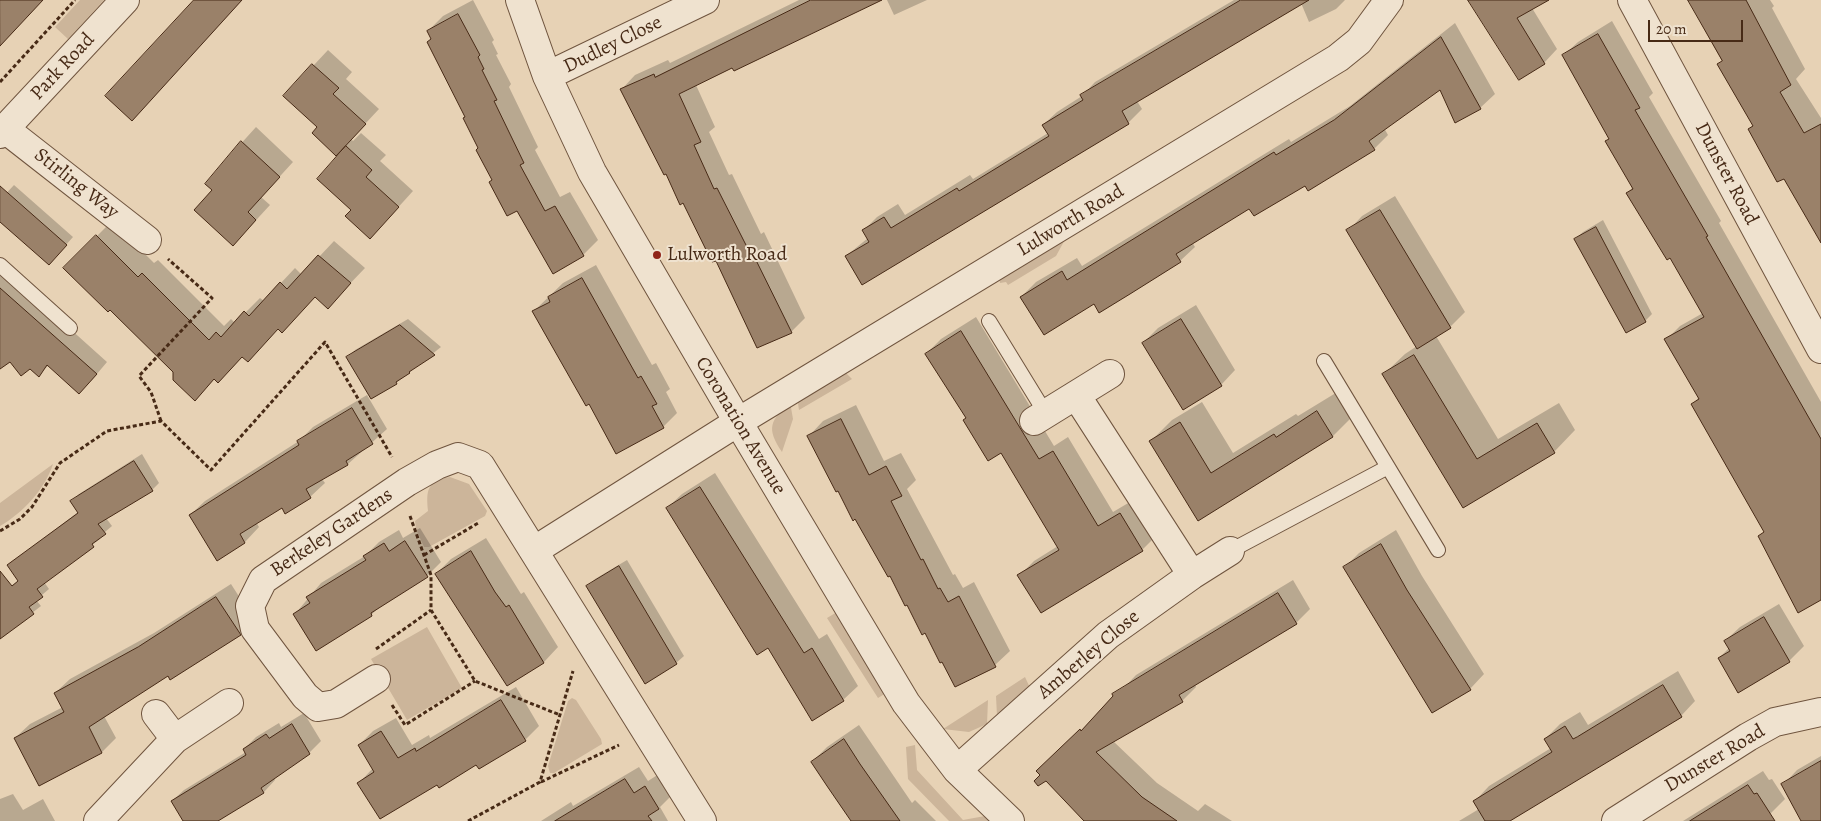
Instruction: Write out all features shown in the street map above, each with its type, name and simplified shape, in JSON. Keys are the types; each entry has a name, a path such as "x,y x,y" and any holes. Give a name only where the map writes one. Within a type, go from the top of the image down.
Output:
{"street":[{"name":"Park Road","path":"3,132 125,0"},
{"name":"Coronation Avenue","path":"520,0 547,76 592,172 738,422 906,703 957,770 1010,821"},
{"name":"Dudley Close","path":"547,76 706,0"},
{"name":"Lulworth Road","path":"738,422 1338,58 1359,41 1389,0"},
{"name":"Dunster Road","path":"1632,0 1821,349"},
{"name":"Stirling Way","path":"3,132 147,240"},
{"path":"1040,418 1110,374"},
{"path":"1076,395 1192,575"},
{"path":"534,550 738,422"},
{"name":"Berkeley Gardens","path":"376,679 336,704 318,707 305,696 255,630 250,606 263,580 407,482 437,465 458,457 480,465 702,821"},
{"name":"Amberley Close","path":"957,770 1108,635 1192,575 1230,551"},
{"path":"98,821 175,738 229,703"},
{"name":"Dunster Road","path":"1616,821 1748,737 1775,722 1821,712"},
{"path":"156,714 175,738"}],"lane":[{"path":"0,265 70,328"},
{"path":"989,321 1040,418"},
{"path":"1324,361 1438,550"},
{"path":"1230,551 1388,467"}],"path":[{"path":"0,82 75,0"},
{"path":"147,240 212,298 139,376 151,392 161,422 211,470 325,342 407,482 411,524 431,575 431,610 475,681 560,715"},
{"path":"0,531 20,519 32,507 60,463 99,436 107,431 161,422"},
{"path":"424,555 507,506"},
{"path":"540,782 584,632"},
{"path":"468,821 540,782 646,732"}],"shaded area":[{"path":"80,0 104,0 68,39 55,27"},
{"path":"1067,236 1056,256 1008,285 1006,282 1000,283 999,278"},
{"path":"844,371 852,379 799,410 797,397"},
{"path":"790,402 793,419 782,452 774,437 772,425 778,414"},
{"path":"53,464 45,482 32,500 9,521 0,526 0,503"},
{"path":"450,477 469,484 487,511 485,516 429,547 424,547 416,529 415,521 428,511 427,497 432,484"},
{"path":"837,612 886,693 878,698 827,618"},
{"path":"427,627 462,688 407,720 371,659"},
{"path":"1025,677 1031,690 1011,709 1004,709 997,716 996,696"},
{"path":"572,698 576,700 601,739 602,744 554,773 550,773 548,766 568,701"},
{"path":"988,700 987,724 969,732 943,729"},
{"path":"915,745 917,770 963,820 985,816 991,821 949,821 908,779 906,747"}],"building":[{"path":"0,0 43,0 0,46"},
{"path":"194,0 242,0 132,121 105,96"},
{"path":"811,0 882,0 734,71 732,68 679,94 701,142 694,145 714,189 717,188 747,247 749,246 792,333 757,348 716,261 712,262 683,203 680,205 666,174 664,175 620,89 654,74 655,77"},
{"path":"1241,0 1309,0 1122,111 1129,124 862,285 845,256 869,242 862,230 884,217 891,228 957,188 959,191 1049,136 1042,125 1083,100 1080,95"},
{"path":"1468,0 1549,0 1517,18 1545,64 1519,80"},
{"path":"1688,0 1746,0 1791,85 1780,92 1804,133 1821,124 1821,243 1784,179 1777,182 1748,129 1753,126 1717,64 1722,61"},
{"path":"458,14 480,55 478,57 484,69 482,70 497,100 494,101 524,163 520,165 545,211 555,206 584,256 553,274 517,211 507,216 489,182 492,180 476,150 478,148 463,118 465,117 427,42 431,39 427,31"},
{"path":"1598,34 1640,108 1635,110 1708,236 1706,237 1821,439 1821,600 1798,613 1758,536 1764,532 1691,404 1699,399 1664,339 1704,317 1670,258 1667,260 1626,193 1633,189 1605,141 1609,139 1562,55"},
{"path":"1441,37 1481,109 1455,123 1440,90 1369,141 1375,150 1308,191 1305,186 1254,216 1249,209 1176,254 1181,262 1130,294 1099,313 1094,304 1044,335 1020,297 1062,271 1067,280 1274,152 1276,155 1334,120"},
{"path":"312,64 339,88 333,94 366,124 336,156 312,133 317,127 283,96"},
{"path":"241,141 280,177 248,212 256,220 233,246 194,210 212,190 205,184"},
{"path":"346,146 372,170 366,177 399,207 370,239 345,216 351,210 317,179"},
{"path":"0,186 67,245 49,265 0,222"},
{"path":"1380,210 1451,328 1417,349 1346,230"},
{"path":"1596,227 1646,322 1626,333 1574,239"},
{"path":"96,235 138,277 142,273 209,340 216,332 221,337 244,311 249,316 280,282 287,289 318,255 351,283 328,309 315,297 282,333 278,329 248,362 242,357 218,383 214,379 195,401 173,380 173,372 110,310 108,312 63,268"},
{"path":"582,278 638,378 641,376 657,404 652,406 664,428 616,454 589,404 586,406 532,311 550,302 548,297"},
{"path":"0,288 97,374 79,394 47,365 39,377 30,369 21,376 10,362 0,369"},
{"path":"1181,319 1222,386 1183,410 1142,343"},
{"path":"400,325 435,355 409,372 396,382 397,384 371,399 346,357"},
{"path":"961,331 1039,459 1053,451 1098,526 1120,513 1143,551 1041,613 1017,575 1059,550 1001,453 988,461 963,420 966,418 925,354"},
{"path":"1414,355 1477,459 1537,423 1555,453 1463,508 1382,374"},
{"path":"352,408 373,444 346,461 348,465 306,489 311,498 285,514 282,508 240,534 245,543 217,561 189,515 299,445 297,441"},
{"path":"1317,411 1333,437 1198,521 1149,441 1180,422 1211,473 1274,434 1276,437"},
{"path":"841,419 869,475 886,466 902,496 891,501 921,560 923,559 938,589 940,588 948,602 959,596 996,667 955,687 925,633 922,635 890,576 888,577 855,519 853,521 838,491 836,492 807,436"},
{"path":"134,461 153,491 98,524 106,534 92,544 94,547 37,589 43,597 29,607 34,614 0,639 0,571 12,586 18,581 7,565 78,513 70,501"},
{"path":"700,487 804,653 812,648 844,701 812,721 768,648 757,655 666,508"},
{"path":"405,541 428,577 371,613 372,616 316,651 293,614 310,603 306,597 366,560 363,556 384,543 389,551"},
{"path":"1381,544 1407,590 1471,690 1432,713 1343,567"},
{"path":"471,551 495,592 506,607 509,605 544,663 507,686 435,574"},
{"path":"619,566 677,664 645,684 586,586"},
{"path":"1278,593 1297,624 1179,695 1183,702 1096,752 1142,797 1177,821 1084,821 1046,781 1038,786 1034,781 1040,775 1036,771 1080,729 1081,731 1113,696 1112,694"},
{"path":"216,597 241,635 170,680 168,676 89,727 102,753 39,786 14,738 64,712 54,693 138,647"},
{"path":"1764,617 1790,662 1738,693 1718,658 1730,651 1724,641"},
{"path":"1663,685 1682,717 1510,821 1485,821 1473,801 1552,752 1544,739 1565,726 1573,739"},
{"path":"501,700 526,741 479,769 476,765 439,788 437,785 380,819 357,783 374,772 358,745 381,731 398,758 415,748 416,751"},
{"path":"292,724 310,754 261,788 264,793 218,821 183,821 171,801 246,755 243,749 266,734 269,738"},
{"path":"844,739 900,821 851,821 827,786 811,762"},
{"path":"1821,761 1821,821 1801,821 1781,784"},
{"path":"625,779 634,793 645,786 659,809 648,816 652,821 555,821"},
{"path":"1748,785 1754,794 1757,793 1775,821 1690,821"}],"place":[{"name":"Lulworth Road","path":"657,255"}]}
